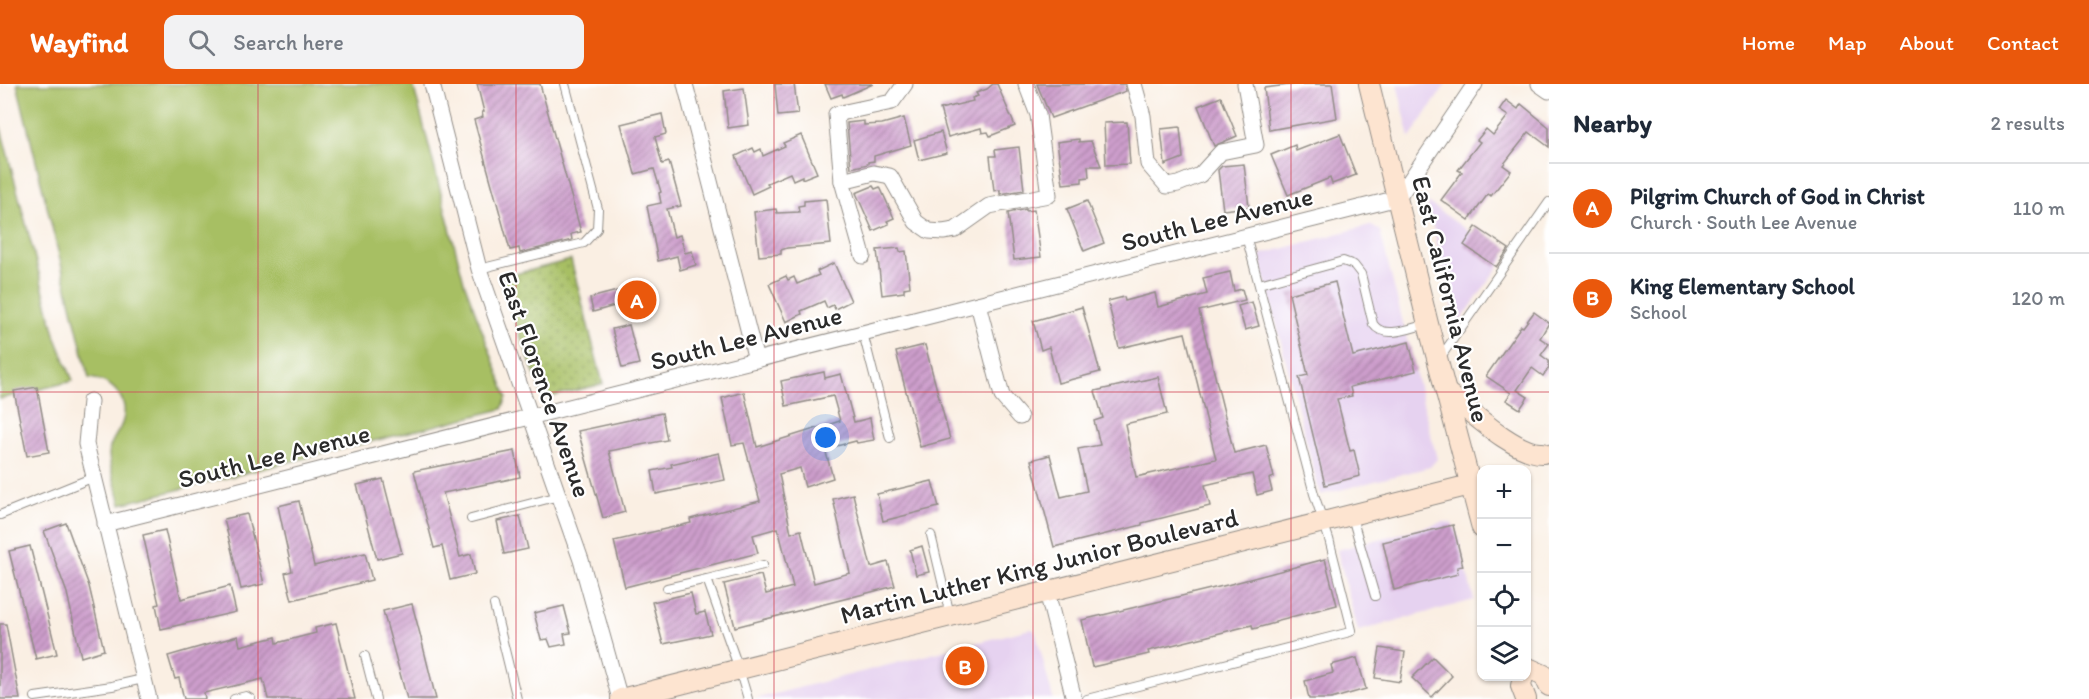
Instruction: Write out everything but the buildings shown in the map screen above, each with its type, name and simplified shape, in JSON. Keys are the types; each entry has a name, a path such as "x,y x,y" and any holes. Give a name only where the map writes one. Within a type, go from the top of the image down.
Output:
{"street":[{"name":"East Florence Avenue","path":"432,84 479,269 581,560 620,699"},
{"path":"685,84 756,360"},
{"path":"863,256 842,180 836,114 892,102 905,84"},
{"path":"842,180 874,173 890,176 916,222 929,231 955,230 989,206 1049,195 1038,115 1026,84"},
{"path":"1134,84 1143,116 1148,164 1167,186 1200,175 1221,152 1256,145 1245,84"},
{"name":"East California Avenue","path":"1369,84 1437,362 1476,484 1481,519"},
{"path":"1398,198 1475,84"},
{"path":"1539,84 1549,91"},
{"name":"South Lee Avenue","path":"105,524 1398,198"},
{"path":"978,304 1002,396 1020,417"},
{"path":"1446,392 1518,447 1535,453 1546,448"},
{"path":"90,401 86,444 148,699"},
{"path":"1530,465 1546,448"},
{"name":"Martin Luther King Junior Boulevard","path":"620,699 1476,484"},
{"path":"1047,592 1074,699"},
{"path":"1531,669 1544,675 1549,686"},
{"path":"1522,681 1521,687 1526,699"}],"lane":[{"path":"479,269 584,243 597,229 598,209 565,84"},
{"path":"1437,362 1549,202"},
{"path":"1087,699 1351,631 1352,627 1324,522 1314,494 1246,236"},
{"path":"1259,284 1343,261 1354,265 1361,274 1373,324 1377,330 1385,333 1428,324"},
{"path":"863,333 890,438"},
{"path":"0,515 94,477"},
{"path":"471,519 559,496"},
{"path":"1351,515 1376,597"},
{"path":"931,535 951,616"},
{"path":"667,588 763,565"},
{"path":"707,579 748,699"},
{"path":"494,605 517,699"},
{"path":"365,656 376,699"},
{"path":"35,698 143,679"},
{"path":"234,699 246,696 251,699"}],"shaded area":[{"path":"1397,84 1446,84 1410,138"},
{"path":"1427,202 1505,257 1460,322 1456,320"},
{"path":"1370,225 1380,231 1437,459 1430,467 1320,495 1259,255"},
{"path":"1444,522 1451,523 1456,529 1474,600 1358,631 1337,550"},
{"path":"1030,629 1036,633 1053,699 755,699"}],"green space":[{"path":"17,84 413,84 464,282 507,397 502,409 121,504 109,459 109,449 120,428 124,409 119,394 113,388 106,383 89,378"},
{"path":"0,125 56,338 73,381 0,399"},
{"path":"571,260 603,384 550,397 541,392 499,278"}],"place":[{"name":"Pilgrim Church of God in Christ","path":"637,300"},
{"name":"King Elementary School","path":"965,666"}]}
